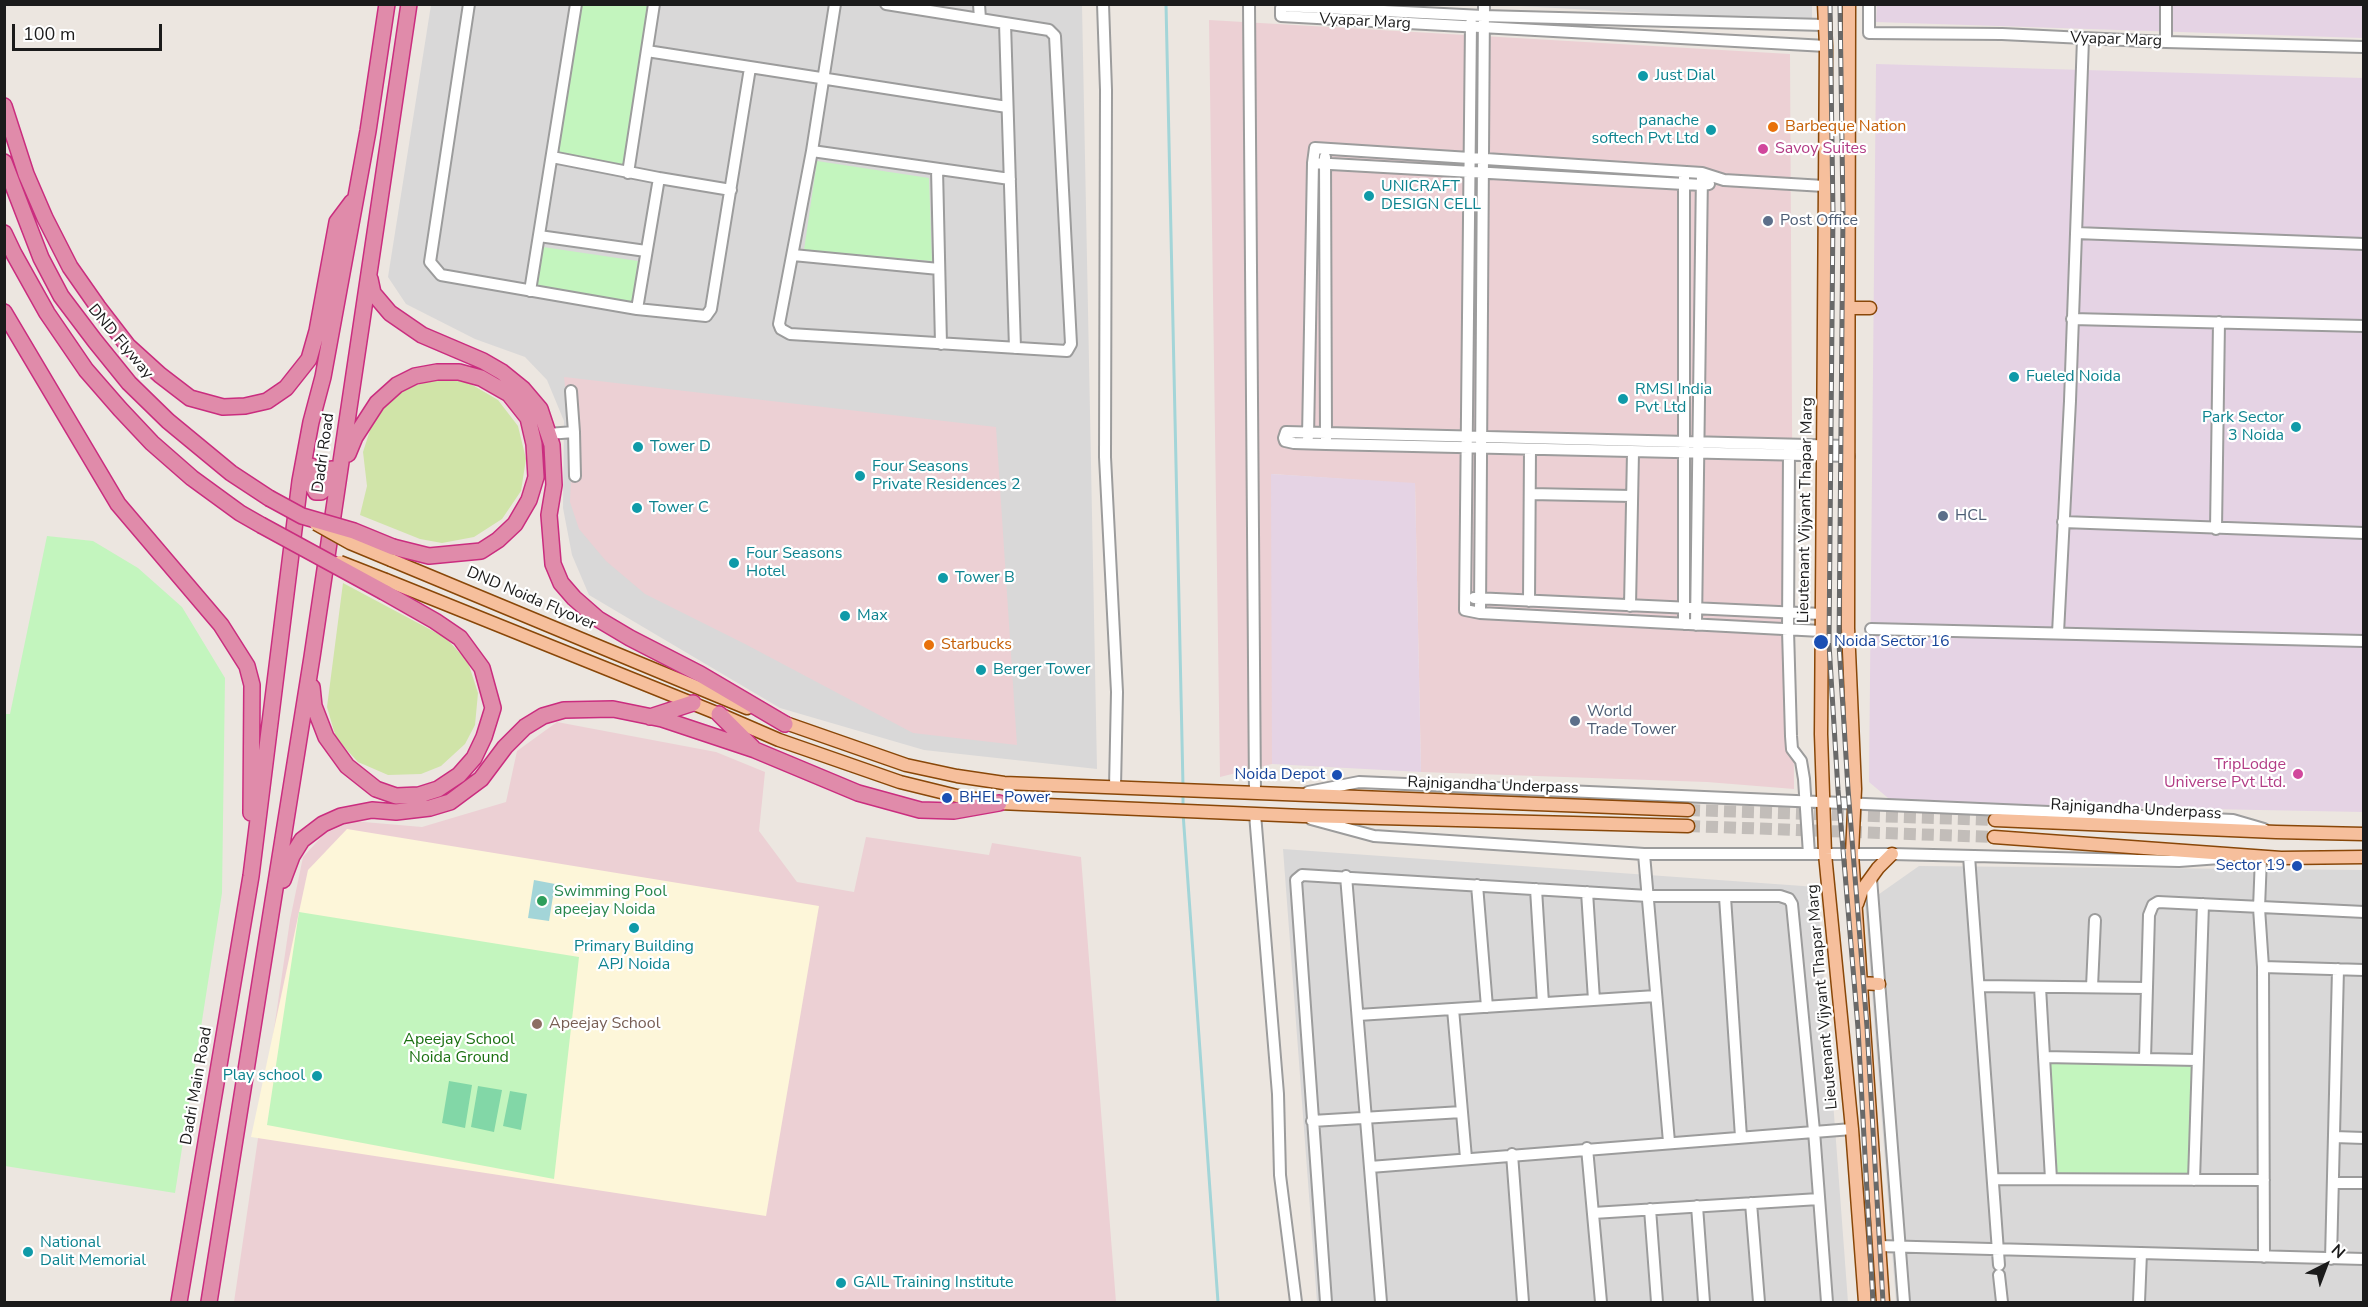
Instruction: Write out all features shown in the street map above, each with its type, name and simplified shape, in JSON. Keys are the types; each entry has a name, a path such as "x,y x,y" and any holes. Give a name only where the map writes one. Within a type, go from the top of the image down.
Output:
{"highway":[{"name":"Dadri Road","path":"251,876 300,482 311,422 323,377 356,198 387,4"},
{"name":"Dadri Road","path":"272,907 312,657 409,4"},
{"path":"4,106 26,174 45,218 70,267 98,307 128,346 160,375 190,398 223,407 245,406 267,401 286,388 309,359 317,331 338,222 356,198"},
{"name":"DND Flyway","path":"4,162 41,258 61,296 129,383 168,421 231,473 269,498 302,516 354,531 392,554"},
{"path":"4,233 46,313 86,369 152,442 192,478 240,513 261,525 386,586 459,638 483,668 493,708 484,737 474,758 459,775 438,789 419,795 396,796 376,789 347,766 326,737 314,706 312,657"},
{"path":"369,270 373,294 390,313 422,335 483,361 501,372 523,389 540,409 552,444 554,486 549,515 553,564 561,583 574,598 598,619 630,638 700,674 785,723"},
{"path":"4,312 118,504 220,625 247,666 252,685 251,876"},
{"path":"339,473 355,437 377,402 398,385 415,376 437,372 459,372 481,378 509,394 528,418 534,444 536,477 529,500 515,524 481,551 429,556 392,554"},
{"path":"323,377 319,424 310,475 312,488 321,492 328,486 330,480 338,430 353,379"},
{"path":"650,717 693,703"},
{"path":"209,1302 272,907 292,856 302,840 323,824 341,816 372,810 396,812 430,808 450,802 480,779 505,747 525,727 543,716 564,710 613,709 650,717 755,750 858,793 920,810 954,812 999,803"},
{"path":"720,714 755,750"},
{"name":"Dadri Main Road","path":"179,1302 251,876"}],"main road":[{"name":"Lieutenant Vijyant Thapar Marg","path":"1824,4 1821,734 1825,854 1852,1128 1865,1302"},
{"path":"1849,4 1848,628 1855,803 1852,854 1883,1302"},
{"path":"1849,308 1870,308"},
{"name":"DND Noida Flyover","path":"392,554 785,723 906,765 1004,783 1121,787"},
{"path":"386,586 693,703 779,740 900,782 957,796 999,803 1127,809 1688,826"},
{"name":"Rajnigandha Underpass","path":"1121,787 1688,810"},
{"name":"Rajnigandha Underpass","path":"1995,820 2364,834"},
{"path":"1994,837 2241,856 2364,858"},
{"path":"1855,910 1862,890 1892,854"},
{"path":"1860,983 1879,984"}],"street":[{"path":"469,4 430,262 441,275 637,309 703,318 709,314 750,68"},
{"path":"530,291 576,4"},
{"path":"628,173 654,4"},
{"path":"835,4 812,151 779,324 785,332 790,334 1064,352 1070,348 1071,344 1055,36 1050,30 886,4"},
{"path":"980,4 980,19"},
{"path":"1102,4 1106,90 1105,457 1121,787"},
{"path":"1249,793 1250,4"},
{"name":"Vyapar Marg","path":"1869,4 1869,33 2002,34 2166,42 2364,47"},
{"path":"2166,4 2166,42"},
{"name":"Vyapar Marg","path":"1823,46 1283,18 1281,8 1284,6 1364,7 1471,15 1484,10 1824,25"},
{"path":"1361,22 1364,7"},
{"path":"1480,613 1484,10"},
{"path":"1471,15 1465,610 1480,613 1821,631"},
{"path":"1005,23 1015,348"},
{"path":"2058,633 2083,39"},
{"path":"647,51 1007,107"},
{"path":"1325,148 1326,439"},
{"path":"1824,186 1724,180 1702,173 1314,149 1308,438 1849,451"},
{"path":"812,151 1010,179"},
{"path":"552,157 628,173 731,190"},
{"path":"1313,163 1702,185 1724,180"},
{"path":"937,169 941,344"},
{"path":"1684,172 1684,624"},
{"path":"1696,625 1702,173"},
{"path":"637,309 659,178"},
{"path":"2076,233 2364,244"},
{"path":"539,236 646,251"},
{"path":"1684,249 1701,248"},
{"path":"793,255 939,269"},
{"path":"2072,319 2364,326"},
{"path":"2216,529 2219,322"},
{"path":"1684,341 1700,341"},
{"path":"571,391 575,476"},
{"path":"548,435 574,432"},
{"path":"1481,443 1530,449 1632,452 1684,448"},
{"path":"1529,601 1530,449"},
{"path":"1789,451 1788,630 1791,742 1794,754 1801,761 1809,854"},
{"path":"1630,606 1632,452"},
{"path":"1530,494 1632,496"},
{"path":"2063,522 2364,533"},
{"path":"1465,598 1822,614"},
{"path":"1871,629 2364,640"},
{"path":"1296,794 1359,782 2233,820 2276,832"},
{"path":"1249,814 1278,1095 1280,1175 1296,1302"},
{"path":"1303,816 1374,836 1644,854 1892,854 2179,861 2241,856"},
{"path":"1644,854 1669,1142"},
{"path":"1969,856 2002,1302"},
{"path":"2261,857 2259,908 2263,967 2264,1257"},
{"path":"1326,1302 1296,880 1302,875 1648,896 1784,896 1792,904 1814,1131 1827,1302"},
{"path":"1346,876 1381,1302"},
{"path":"1871,878 1904,1302"},
{"path":"1477,885 1487,1007"},
{"path":"1536,889 1543,1003"},
{"path":"1587,892 1594,1000"},
{"path":"1725,897 1741,1137"},
{"path":"2145,1059 2149,915 2153,905 2158,902 2364,912"},
{"path":"2194,1180 2203,904"},
{"path":"2092,987 2095,920"},
{"path":"2263,967 2364,970"},
{"path":"2331,1259 2338,969"},
{"path":"1979,986 2147,988"},
{"path":"2040,987 2051,1179"},
{"path":"1358,1015 1656,996"},
{"path":"1453,1009 1466,1158"},
{"path":"2044,1057 2197,1060"},
{"path":"1312,1121 1462,1112"},
{"path":"1370,1167 1852,1128"},
{"path":"2334,1137 2364,1138"},
{"path":"1587,1149 1600,1302"},
{"path":"1512,1154 1523,1302"},
{"path":"1993,1179 2264,1180"},
{"path":"2334,1183 2364,1183"},
{"path":"1593,1213 1819,1199"},
{"path":"1751,1203 1759,1302"},
{"path":"1697,1206 1704,1302"},
{"path":"1650,1209 1657,1302"},
{"path":"1879,1246 2364,1259"},
{"path":"2139,1302 2140,1253"}],"shaded area":[{"path":"1877,4 2364,5 2363,38 1876,22"},
{"path":"431,5 1082,5 1097,769 924,750 780,708 589,595 572,555 563,508 564,421 547,380 525,357 475,339 406,304 388,277"},
{"path":"1501,5 1812,5 1812,22"},
{"path":"1209,20 1790,54 1794,789 1707,782 1421,772 1415,484 1272,474 1272,764 1220,777"},
{"path":"1876,64 2363,78 2363,812 1894,803 1869,782"},
{"path":"564,377 996,427 1017,745 913,733 645,594 606,561 579,529 570,502 572,451"},
{"path":"1271,474 1415,483 1421,772 1272,764"},
{"path":"557,722 716,752 765,772 759,831 797,882 854,892 866,837 989,855 992,843 1081,857 1116,1302 234,1302 290,920 303,857 324,834 352,821 422,827 506,802 517,751"},
{"name":"Apeejay School","path":"347,829 819,906 766,1216 251,1137 308,870"},
{"path":"1283,849 1817,887 1848,1302 1317,1302"},
{"name":"Sector 19","path":"1919,866 2363,870 2363,1302 1896,1302 1865,904"}],"green space":[{"path":"581,5 648,5 624,168 558,158"},
{"path":"817,161 929,178 932,261 804,250"},
{"path":"543,247 638,261 632,302 537,288"},
{"path":"447,379 469,383 498,400 518,426 526,459 521,491 502,519 474,537 442,543 420,539 360,515 367,486 363,452 373,421 379,411 404,390 425,382"},
{"path":"47,536 93,541 138,568 182,607 225,678 222,893 175,1193 5,1166 5,714 10,714"},
{"path":"343,583 446,638 468,662 478,693 475,725 465,744 441,766 421,774 388,775 358,762 336,738 327,707"},
{"name":"Apeejay School Noida Ground","path":"299,912 579,957 554,1179 267,1125"},
{"path":"2049,1062 2192,1064 2190,1175 2054,1173"},
{"path":"449,1081 472,1085 465,1128 442,1123"},
{"path":"478,1086 502,1090 494,1132 471,1127"},
{"path":"510,1091 527,1094 521,1130 503,1126"}],"water":[{"name":"Swimming Pool apeejay Noida","path":"534,880 555,884 549,921 528,918"}],"waterway":[{"path":"1166,4 1183,786"},
{"path":"1183,792 1183,807"},
{"path":"1183,813 1218,1302"}],"tunnel":[{"path":"1688,810 1995,820"},
{"path":"1688,826 1994,837"}],"railway":[{"path":"1830,4 1833,213 1829,644 1838,790 1858,1028 1873,1302"},
{"path":"1840,4 1843,213 1839,644 1867,1027 1883,1302"}],"place":[{"name":"Just Dial","path":"1643,76"},
{"name":"Barbeque Nation","path":"1773,127"},
{"name":"panache softech Pvt Ltd","path":"1711,130"},
{"name":"Savoy Suites","path":"1763,149"},
{"name":"UNICRAFT DESIGN CELL","path":"1369,196"},
{"name":"Post Office","path":"1768,221"},
{"name":"Fueled Noida","path":"2014,377"},
{"name":"RMSI India Pvt Ltd","path":"1623,399"},
{"name":"Park Sector 3 Noida","path":"2296,427"},
{"name":"Tower D","path":"638,447"},
{"name":"Four Seasons Private Residences 2","path":"860,476"},
{"name":"Tower C","path":"637,508"},
{"name":"HCL","path":"1943,516"},
{"name":"Four Seasons Hotel","path":"734,563"},
{"name":"Tower B","path":"943,578"},
{"name":"Max","path":"845,616"},
{"name":"Noida Sector 16","path":"1821,642"},
{"name":"Starbucks","path":"929,645"},
{"name":"Berger Tower","path":"981,670"},
{"name":"World Trade Tower","path":"1575,721"},
{"name":"TripLodge Universe Pvt Ltd.","path":"2298,774"},
{"name":"Noida Depot","path":"1337,775"},
{"name":"BHEL Power","path":"947,798"},
{"name":"Sector 19","path":"2297,866"},
{"name":"Swimming Pool apeejay Noida","path":"542,901"},
{"name":"Primary Building APJ Noida","path":"634,928"},
{"name":"Apeejay School","path":"537,1024"},
{"name":"Play school","path":"317,1076"},
{"name":"National Dalit Memorial","path":"28,1252"},
{"name":"GAIL Training Institute","path":"841,1283"}]}
